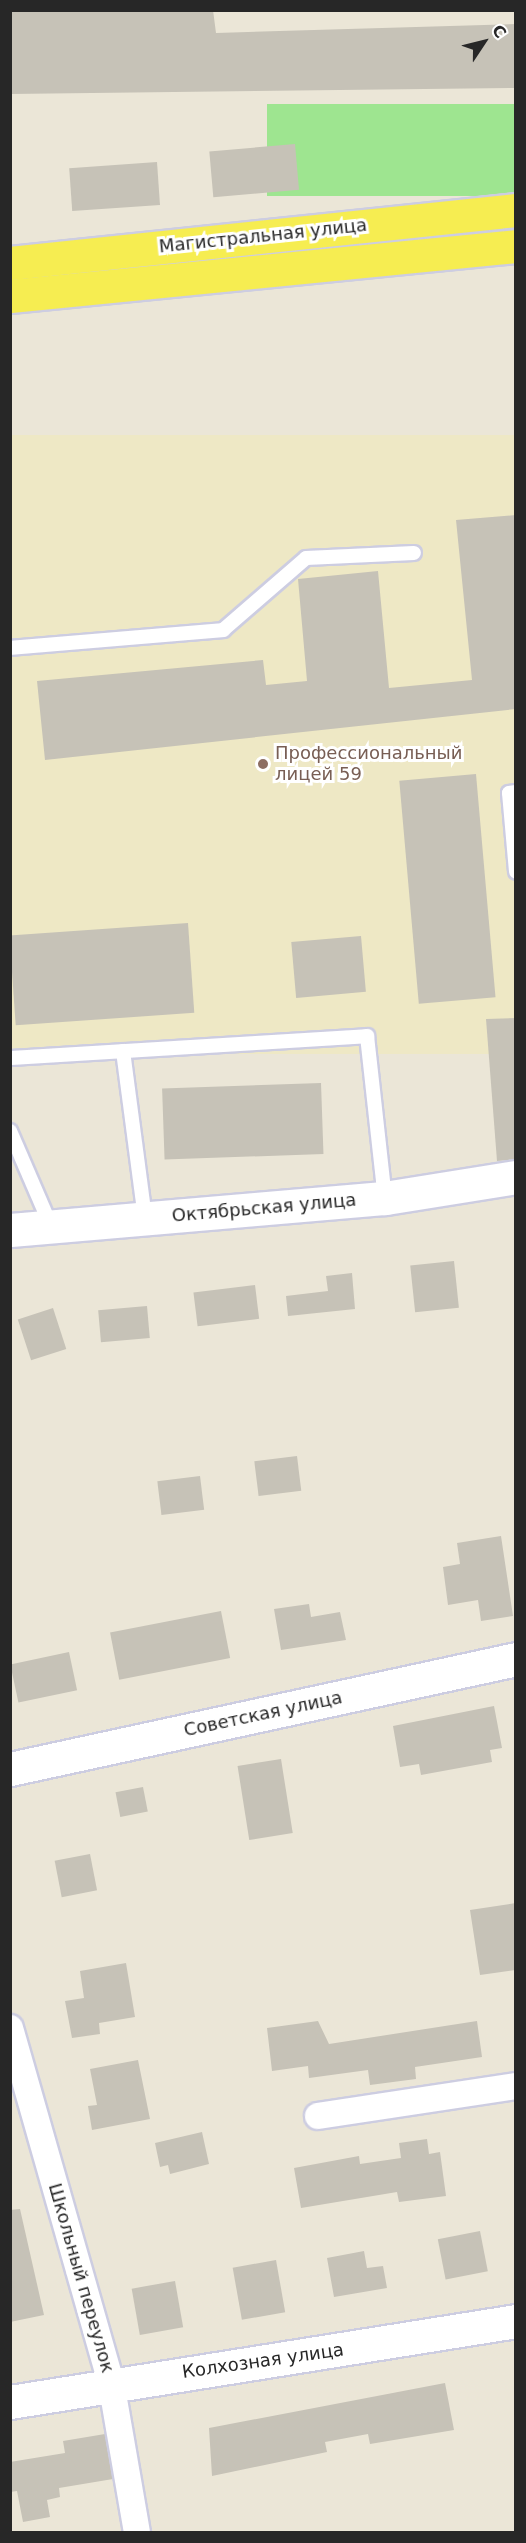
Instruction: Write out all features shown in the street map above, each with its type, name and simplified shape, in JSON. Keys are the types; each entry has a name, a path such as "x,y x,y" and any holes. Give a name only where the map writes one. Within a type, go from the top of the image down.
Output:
{"main road":[{"name":"Магистральная улица","path":"10,263 516,210"},
{"name":"Магистральная улица","path":"10,296 516,246"}],"street":[{"name":"Октябрьская улица","path":"10,1230 385,1198 516,1177"},
{"name":"Советская улица","path":"10,1769 516,1659"},
{"name":"Школьный переулок","path":"10,2028 111,2382 137,2532"},
{"path":"318,2116 516,2086"},
{"name":"Колхозная улица","path":"10,2402 111,2382 516,2320"}],"lane":[{"path":"10,648 223,630 306,558 414,553"},
{"path":"516,792 509,793 516,872"},
{"path":"10,1058 367,1036 385,1198"},
{"path":"123,1051 145,1218"},
{"path":"10,1131 51,1226"}],"shaded area":[{"name":"Профессиональный лицей 59","path":"10,435 515,435 515,1054 10,1054"}],"green space":[{"path":"267,104 515,104 515,196 267,196"}],"building":[{"path":"10,10 213,10 216,33 516,24 516,88 10,94"},
{"path":"295,144 299,190 213,197 209,151"},
{"path":"157,162 160,205 72,211 69,168"},
{"path":"516,515 516,709 45,760 37,681 263,660 266,685 307,681 298,579 378,571 389,688 472,680 456,520"},
{"path":"476,774 496,997 419,1004 399,781"},
{"path":"188,923 194,1013 16,1025 10,935"},
{"path":"361,936 366,992 296,998 291,942"},
{"path":"516,1018 516,1159 497,1161 486,1019"},
{"path":"321,1083 323,1154 165,1160 162,1089"},
{"path":"454,1261 459,1308 415,1312 410,1266"},
{"path":"352,1273 355,1309 288,1316 286,1296 328,1291 326,1276"},
{"path":"255,1285 259,1319 198,1326 193,1293"},
{"path":"147,1306 150,1338 101,1342 98,1310"},
{"path":"53,1308 66,1349 31,1360 18,1319"},
{"path":"297,1456 301,1491 259,1496 254,1461"},
{"path":"200,1476 204,1510 161,1515 157,1481"},
{"path":"501,1536 513,1616 481,1621 478,1600 448,1605 443,1567 460,1564 457,1543"},
{"path":"309,1604 311,1617 340,1612 346,1640 281,1650 274,1609"},
{"path":"221,1611 230,1658 119,1680 110,1633"},
{"path":"69,1652 77,1690 18,1703 10,1664"},
{"path":"494,1706 502,1748 490,1750 492,1762 421,1775 419,1764 400,1767 393,1726"},
{"path":"281,1759 293,1833 249,1840 238,1766"},
{"path":"143,1787 148,1812 120,1817 116,1792"},
{"path":"90,1854 97,1890 62,1897 55,1861"},
{"path":"516,1903 516,1970 480,1975 470,1910"},
{"path":"126,1963 135,2017 99,2023 100,2034 72,2038 65,2001 84,1998 80,1971"},
{"path":"318,2021 329,2044 477,2021 482,2057 415,2067 416,2079 370,2085 368,2070 309,2078 308,2066 272,2071 267,2028"},
{"path":"138,2060 150,2119 92,2130 88,2106 97,2105 90,2069"},
{"path":"202,2132 209,2164 170,2174 168,2165 160,2167 155,2143"},
{"path":"427,2139 429,2154 440,2152 446,2196 399,2202 397,2192 301,2208 294,2168 359,2156 360,2164 401,2158 399,2143"},
{"path":"20,2209 44,2315 10,2322 10,2210"},
{"path":"480,2231 488,2271 446,2279 438,2239"},
{"path":"364,2251 367,2268 383,2266 387,2288 334,2297 327,2258"},
{"path":"276,2260 285,2312 242,2320 233,2268"},
{"path":"175,2281 183,2327 140,2335 132,2289"},
{"path":"445,2383 454,2430 370,2444 368,2434 325,2442 327,2452 212,2476 209,2428"},
{"path":"105,2434 113,2479 59,2488 60,2497 47,2500 50,2517 23,2522 17,2491 10,2492 10,2462 65,2453 63,2441"}],"place":[{"name":"Профессиональный лицей 59","path":"263,764"}]}
